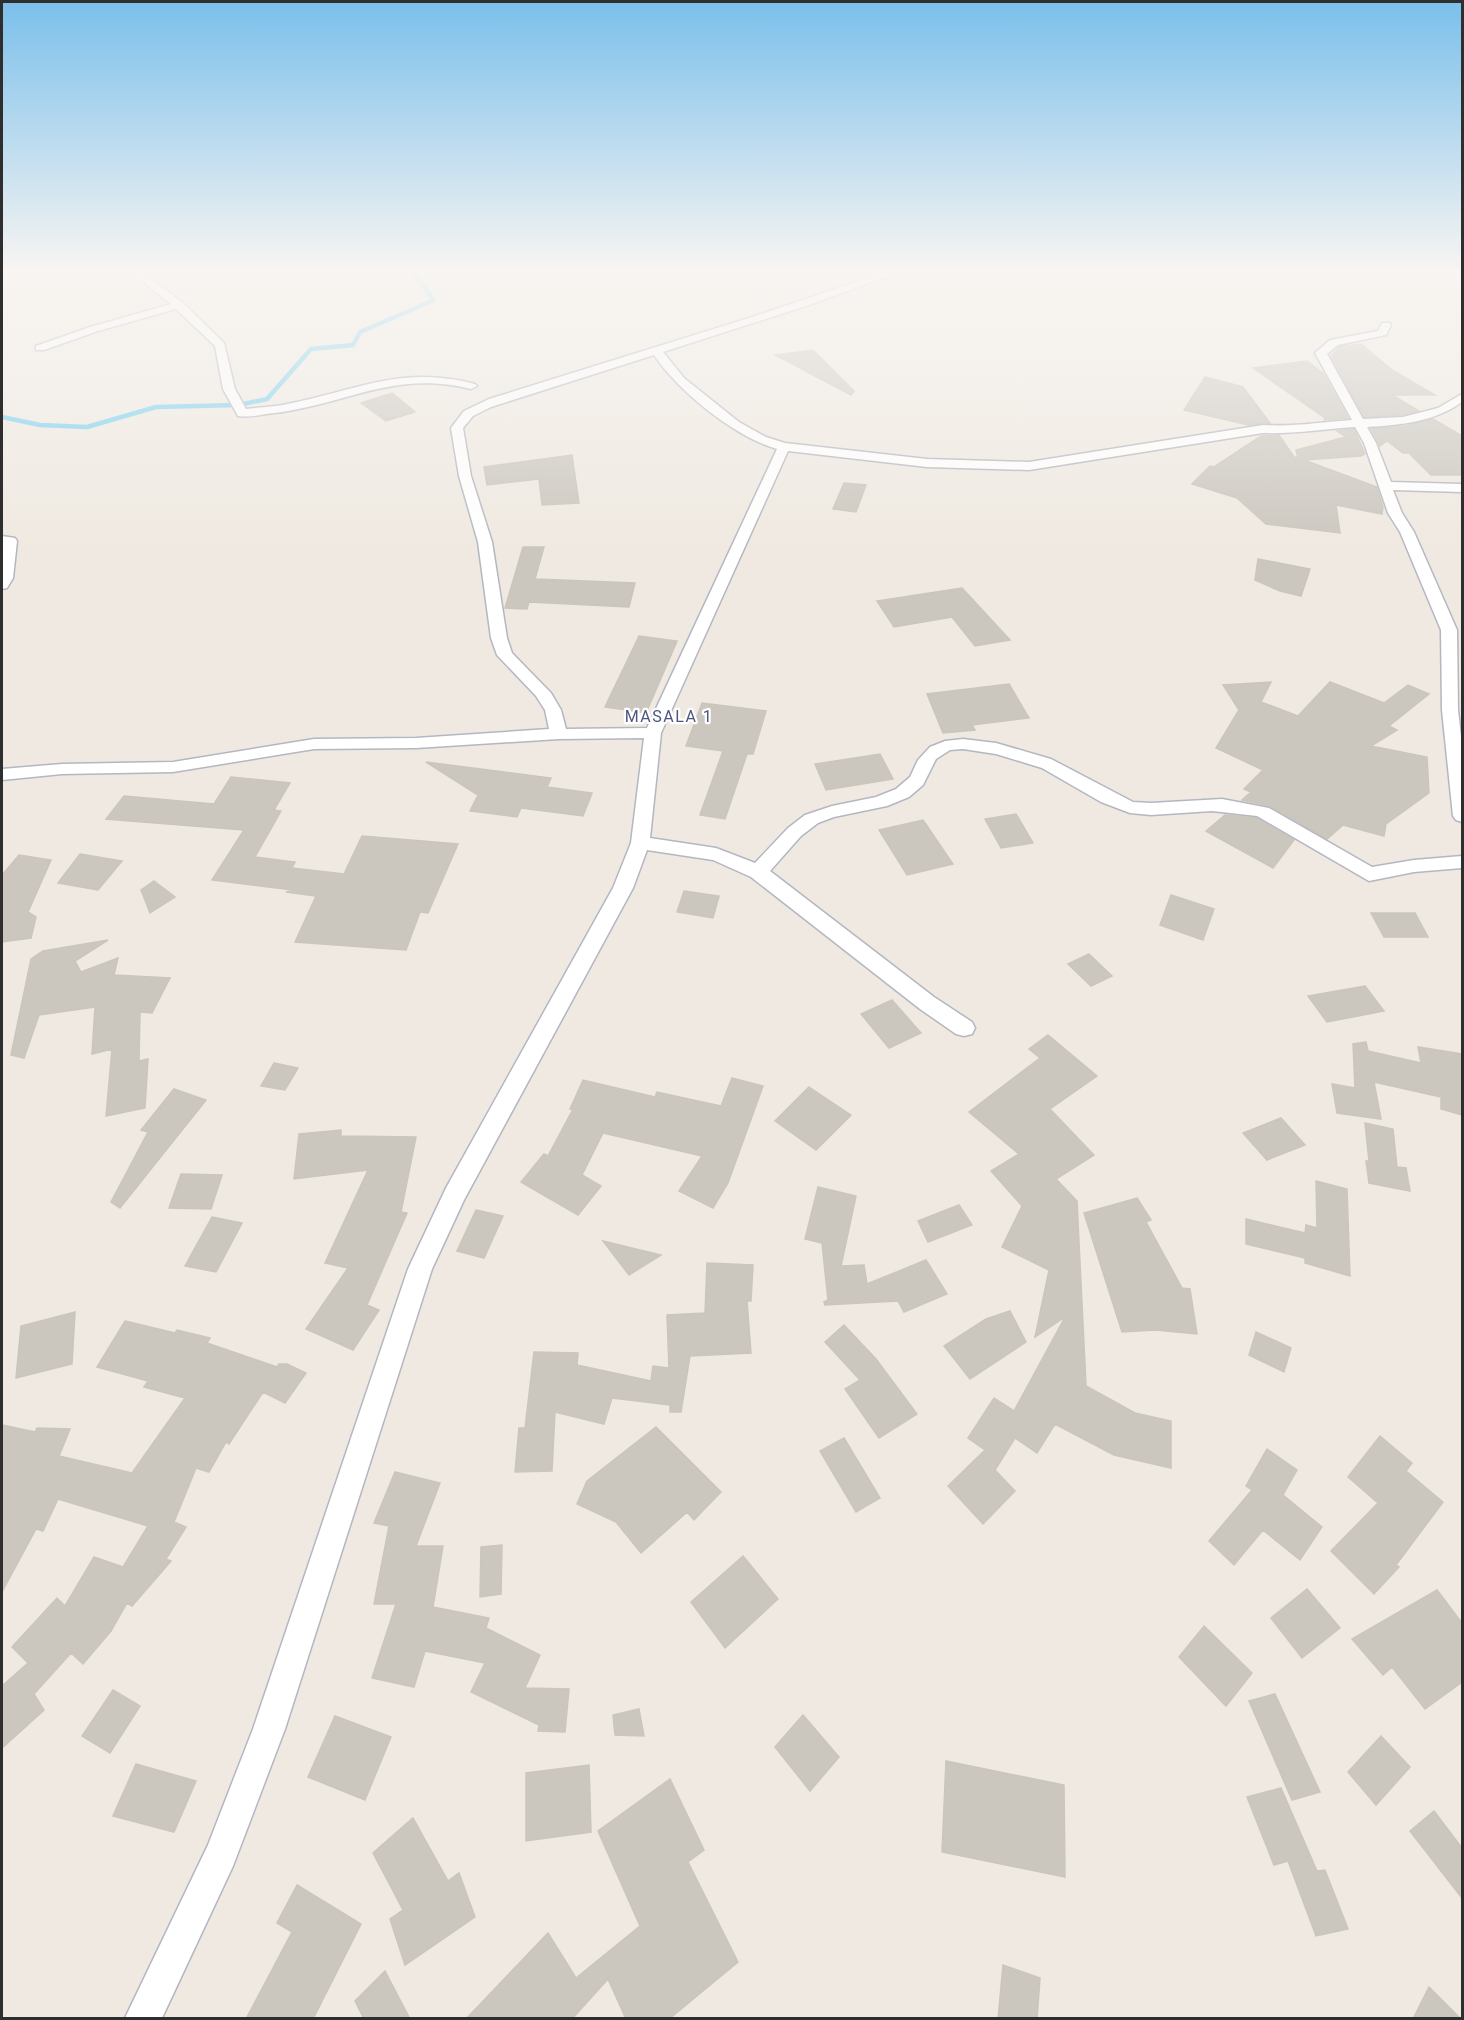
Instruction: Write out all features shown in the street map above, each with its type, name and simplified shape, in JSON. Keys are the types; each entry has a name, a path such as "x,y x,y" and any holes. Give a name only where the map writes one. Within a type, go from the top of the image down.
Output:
{"street":[{"path":"224,363 229,390 242,413 291,407 373,384 434,379 459,381 471,386"},
{"path":"559,734 553,710 548,702 505,655 499,638 485,542 465,476 456,428 459,421 466,415 499,399 619,363"},
{"path":"664,363 683,385 734,425 758,439 784,447 927,463 1029,466 1263,429 1288,430 1310,426 1403,421 1442,411 1462,397"},
{"path":"1326,363 1370,443 1395,513 1407,532 1449,630 1450,710 1462,816"},
{"path":"143,2019 221,1854 269,1729 420,1269 460,1185 623,888 640,843 653,733 784,447"},
{"path":"1386,486 1462,488"},
{"path":"2,540 10,541 6,578 2,585"},
{"path":"2,774 62,769 173,767 314,744 416,743 559,734 653,733"},
{"path":"758,872 808,821 822,815 898,795 912,786 920,776 924,762 929,755 945,746 955,745 984,746 1026,756 1056,767 1122,804 1141,809 1191,805 1249,808 1263,812 1370,874 1414,866 1462,862"},
{"path":"640,843 716,854 758,872 927,1003 964,1028"}],"building":[{"path":"791,363 826,363 854,391 851,395"},
{"path":"1310,363 1323,373 1348,418 1324,420 1325,418 1253,368"},
{"path":"1335,363 1384,363 1435,395 1392,395 1419,411 1403,415 1364,417"},
{"path":"1205,377 1243,387 1270,423 1248,425 1184,410"},
{"path":"392,393 415,412 386,421 361,403"},
{"path":"1433,419 1462,436 1462,475 1431,475 1409,453 1403,453 1387,441 1380,446 1371,429 1405,426"},
{"path":"1354,429 1365,454 1304,460 1377,487 1383,507 1382,514 1336,505 1340,533 1266,524 1237,498 1192,484 1210,466 1214,467 1261,436 1279,435 1294,457 1298,458 1296,450 1346,437 1337,431"},
{"path":"572,455 579,503 542,505 539,479 487,485 484,467"},
{"path":"844,483 866,485 856,512 833,509"},
{"path":"523,547 544,547 535,579 635,583 629,607 529,602 527,609 505,608"},
{"path":"1258,559 1310,569 1301,596 1280,591 1255,580"},
{"path":"962,588 1010,640 975,646 952,617 894,627 877,601"},
{"path":"639,636 677,641 646,713 605,707"},
{"path":"1271,682 1261,702 1298,716 1330,682 1384,703 1408,685 1429,694 1389,726 1397,730 1371,746 1427,757 1429,793 1386,824 1384,836 1343,825 1327,839 1270,806 1242,800 1251,792 1244,789 1263,770 1216,748 1239,710 1223,685"},
{"path":"1009,684 1029,718 972,725 975,730 943,733 927,694"},
{"path":"702,703 766,711 753,754 747,754 725,819 700,815 723,751 686,746"},
{"path":"880,754 893,779 826,790 815,764"},
{"path":"426,762 551,778 547,787 592,793 583,816 521,808 517,817 470,811 478,795"},
{"path":"231,777 290,783 274,810 281,811 255,857 295,862 292,868 344,874 362,836 458,844 428,913 420,912 406,950 295,942 316,896 286,892 293,890 212,880 244,830 106,819 124,796 214,804"},
{"path":"1016,814 1033,843 1001,848 985,819"},
{"path":"1225,815 1256,818 1294,840 1273,868 1206,831"},
{"path":"923,820 953,864 907,875 879,830"},
{"path":"80,854 122,861 98,890 58,883"},
{"path":"19,855 51,860 28,912 36,917 31,938 2,942 2,875"},
{"path":"154,881 175,897 150,913 141,890"},
{"path":"684,891 719,896 713,918 677,912"},
{"path":"1171,895 1214,909 1203,940 1160,925"},
{"path":"1371,913 1415,913 1428,937 1384,937"},
{"path":"108,940 75,961 81,972 118,958 114,975 170,978 152,1013 140,1012 139,1061 148,1059 145,1108 106,1116 112,1049 92,1054 95,1007 39,1015 24,1058 11,1055 31,959 43,951"},
{"path":"1089,954 1112,976 1091,986 1068,964"},
{"path":"1365,986 1384,1011 1327,1022 1308,996"},
{"path":"892,1000 921,1033 889,1048 861,1014"},
{"path":"1048,1035 1097,1076 1050,1109 1094,1155 1056,1179 1077,1201 1086,1386 1135,1413 1171,1421 1171,1468 1114,1455 1055,1424 1037,1453 1015,1438 995,1470 1015,1491 983,1524 948,1486 985,1450 968,1438 994,1398 1014,1411 1065,1317 1035,1337 1049,1270 1002,1247 1022,1206 991,1171 1019,1154 969,1112 1040,1058 1029,1049"},
{"path":"1366,1042 1368,1051 1421,1063 1418,1047 1462,1054 1462,1115 1441,1109 1441,1097 1374,1082 1381,1119 1337,1113 1332,1084 1355,1088 1353,1044"},
{"path":"274,1063 298,1068 285,1090 261,1086"},
{"path":"732,1078 763,1086 728,1183 713,1208 679,1191 702,1156 603,1133 582,1175 601,1186 578,1215 521,1182 544,1154 548,1156 573,1109 570,1109 583,1080 655,1097 657,1092 721,1106"},
{"path":"809,1087 851,1115 816,1150 775,1121"},
{"path":"174,1089 206,1100 120,1208 111,1202 148,1132 141,1130"},
{"path":"1281,1118 1305,1145 1267,1160 1243,1133"},
{"path":"1365,1123 1393,1129 1397,1167 1406,1168 1410,1191 1369,1183"},
{"path":"341,1130 341,1136 416,1137 401,1212 407,1213 367,1305 379,1310 353,1350 306,1329 348,1268 325,1263 368,1170 294,1179 299,1134"},
{"path":"181,1174 222,1175 211,1209 169,1208"},
{"path":"1316,1181 1347,1189 1350,1276 1305,1263 1305,1258 1246,1244 1246,1219 1305,1233 1306,1225 1317,1228"},
{"path":"818,1187 856,1196 841,1266 864,1265 867,1284 926,1260 947,1294 904,1312 898,1301 825,1305 824,1302 828,1300 822,1243 805,1239"},
{"path":"1137,1198 1151,1220 1146,1222 1182,1288 1190,1289 1197,1334 1155,1330 1122,1332 1084,1213"},
{"path":"959,1205 972,1225 928,1242 918,1221"},
{"path":"476,1210 503,1216 484,1258 457,1251"},
{"path":"212,1217 242,1223 216,1272 185,1266"},
{"path":"603,1241 661,1255 629,1275"},
{"path":"707,1263 753,1265 751,1301 747,1301 751,1353 690,1356 681,1412 670,1412 670,1405 612,1398 604,1424 555,1412 552,1471 515,1472 519,1428 525,1428 534,1352 578,1353 577,1365 651,1381 653,1366 669,1368 667,1315 705,1313"},
{"path":"1010,1311 1026,1342 970,1379 944,1346 986,1319"},
{"path":"75,1312 72,1364 16,1378 21,1326"},
{"path":"125,1321 175,1333 177,1330 210,1338 207,1343 277,1367 279,1364 287,1364 306,1373 285,1403 263,1392 229,1444 226,1442 209,1472 196,1468 174,1522 186,1527 166,1559 171,1561 132,1606 127,1603 111,1631 83,1664 71,1653 34,1694 44,1710 2,1748 2,1686 28,1663 12,1647 57,1598 65,1606 94,1557 123,1567 148,1526 58,1499 43,1531 36,1529 2,1592 2,1425 35,1432 37,1428 70,1429 59,1456 132,1473 185,1398 144,1387 148,1381 97,1367"},
{"path":"844,1325 876,1359 917,1414 879,1438 845,1389 860,1380 825,1342"},
{"path":"1256,1332 1291,1348 1284,1372 1249,1355"},
{"path":"656,1427 721,1492 694,1520 687,1512 641,1553 616,1522 577,1504 587,1481"},
{"path":"1380,1436 1412,1463 1406,1471 1443,1502 1396,1565 1399,1567 1374,1594 1331,1551 1378,1503 1348,1477"},
{"path":"844,1438 880,1498 856,1512 820,1451"},
{"path":"1267,1449 1297,1470 1283,1495 1322,1527 1300,1560 1263,1530 1234,1565 1209,1541 1252,1490 1246,1486"},
{"path":"395,1472 440,1483 416,1546 443,1546 433,1607 489,1618 486,1628 540,1655 525,1688 569,1689 565,1732 538,1731 539,1725 471,1692 485,1663 425,1651 414,1687 372,1678 396,1604 374,1604 389,1526 374,1523"},
{"path":"502,1545 501,1594 480,1597 481,1547"},
{"path":"743,1556 778,1599 725,1648 691,1602"},
{"path":"1307,1589 1340,1628 1302,1658 1271,1618"},
{"path":"1437,1590 1462,1623 1462,1682 1425,1709 1392,1667 1383,1675 1352,1639"},
{"path":"1204,1626 1252,1673 1226,1706 1179,1657"},
{"path":"113,1690 140,1706 110,1753 82,1736"},
{"path":"1275,1694 1320,1792 1292,1800 1249,1701"},
{"path":"639,1709 644,1736 615,1735 613,1715"},
{"path":"803,1715 839,1757 810,1791 775,1747"},
{"path":"335,1716 391,1737 365,1800 308,1777"},
{"path":"1381,1736 1410,1767 1376,1805 1348,1772"},
{"path":"946,1761 1064,1785 1065,1877 942,1852"},
{"path":"136,1764 196,1781 174,1832 113,1816"},
{"path":"589,1765 591,1832 526,1841 526,1773"},
{"path":"670,1779 704,1850 688,1862 738,1962 669,2019 626,2019 608,1979 572,2019 466,2019 548,1933 576,1978 640,1926 598,1831"},
{"path":"1281,1788 1317,1871 1325,1870 1348,1929 1316,1936 1288,1861 1274,1865 1247,1797"},
{"path":"1434,1811 1462,1848 1462,1898 1410,1831"},
{"path":"413,1818 448,1881 459,1873 475,1917 405,1965 390,1919 403,1910 373,1853"},
{"path":"297,1885 361,1924 313,2019 246,2019 292,1932 277,1923"},
{"path":"1003,1965 1040,1978 1037,2019 998,2019"},
{"path":"385,1971 410,2019 364,2019 355,2001"},
{"path":"1429,1987 1461,2019 1413,2019"}],"waterway":[{"path":"2,417 40,425 87,427 156,407 238,405 267,399 298,363"}],"district":[{"name":"MASALA 1","path":"669,716"}]}
